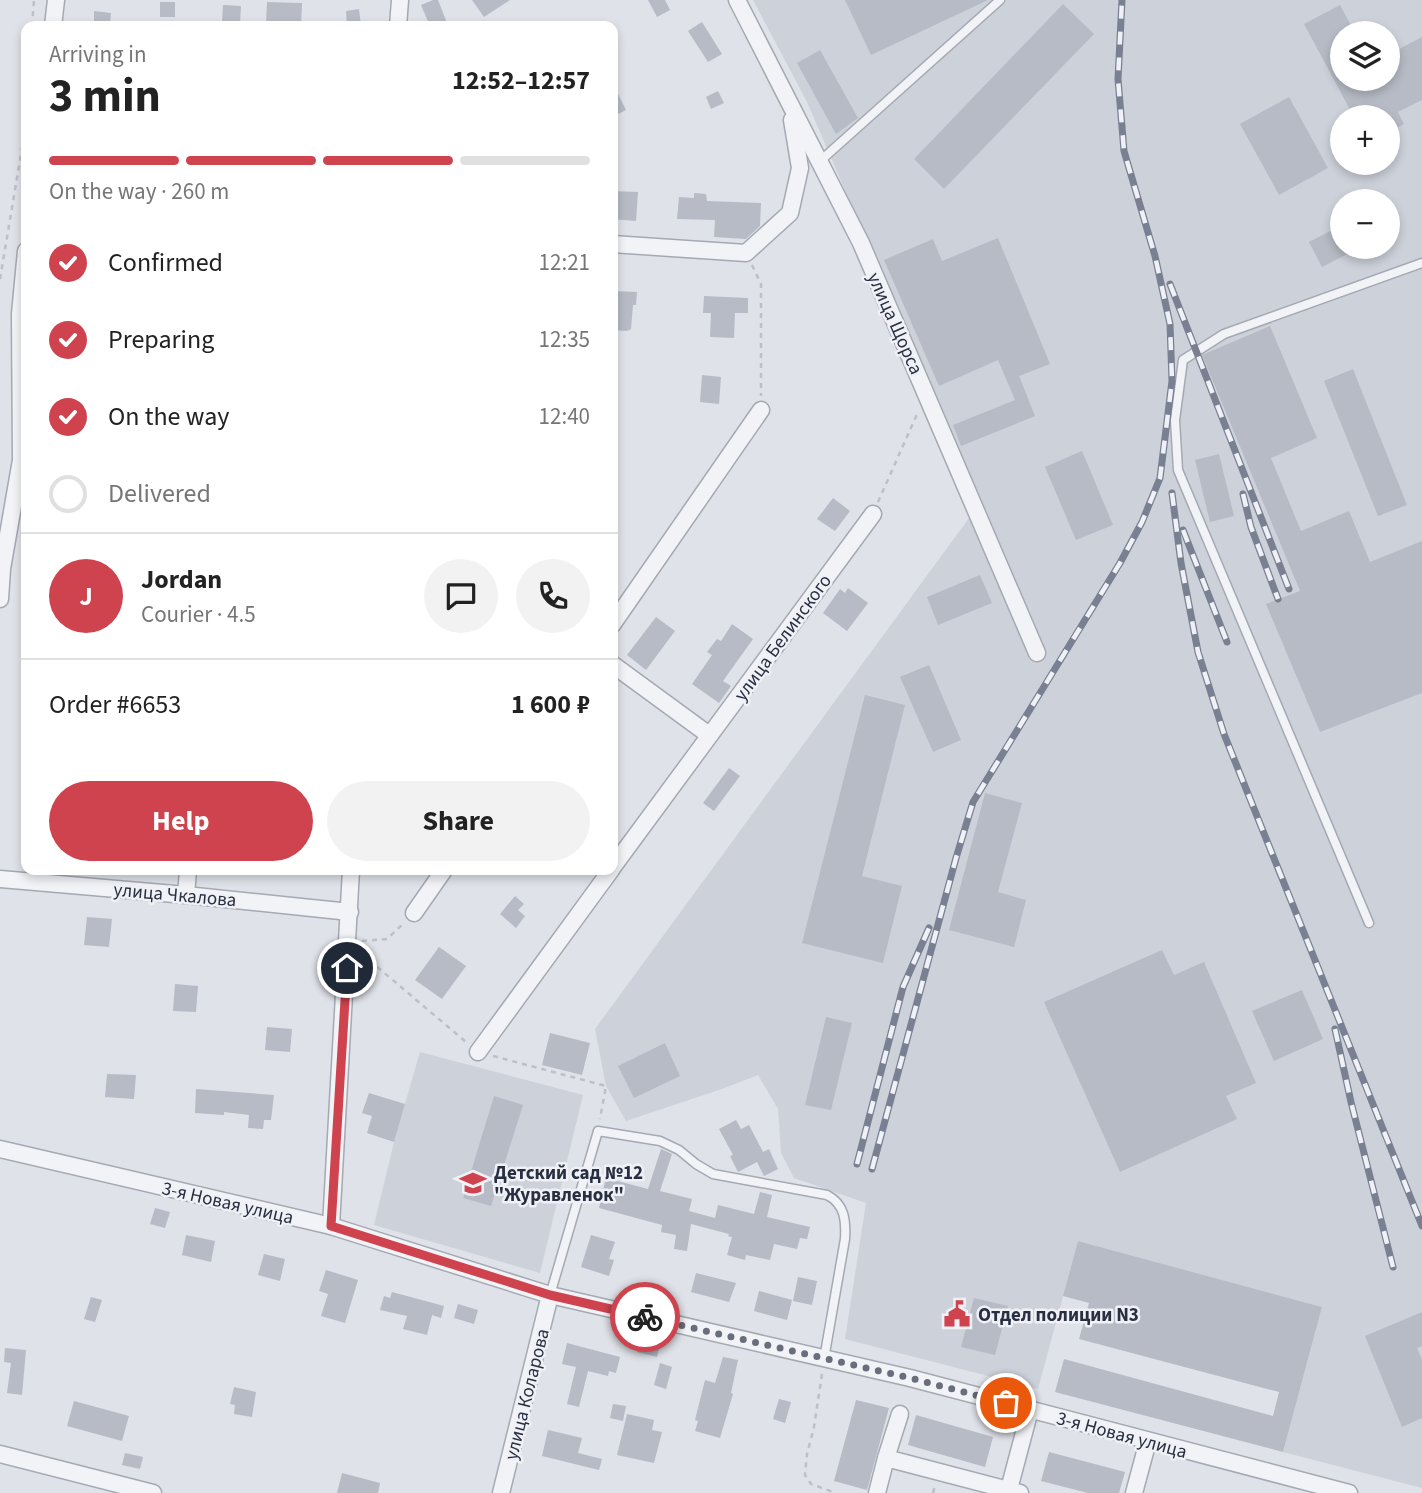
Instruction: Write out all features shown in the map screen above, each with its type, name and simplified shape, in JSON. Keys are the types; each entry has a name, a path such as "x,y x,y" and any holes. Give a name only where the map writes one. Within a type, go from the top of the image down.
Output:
{"street":[{"path":"54,21 56,0"},
{"path":"398,21 400,0"},
{"name":"улица Щорса","path":"737,0 861,243 1037,653"},
{"path":"618,244 746,253 790,213 800,168 790,104"},
{"path":"21,304 21,350"},
{"path":"618,616 761,410"},
{"path":"0,599 2,569 21,475"},
{"name":"улица Белинского","path":"618,861 873,514"},
{"path":"618,668 709,735"},
{"path":"186,895 188,875"},
{"path":"331,1226 351,875"},
{"path":"414,913 441,875"},
{"name":"улица Белинского","path":"478,1052 608,875"},
{"name":"улица Чкалова","path":"0,879 349,912"},
{"name":"3-я Новая улица","path":"0,1149 331,1226 550,1295 1030,1410 1349,1493"},
{"name":"улица Коларова","path":"501,1493 550,1295"},
{"path":"886,1458 1012,1492 1030,1410"},
{"path":"877,1493 900,1414"},
{"path":"1135,1493 1149,1441"},
{"path":"0,1454 153,1493"}],"lane":[{"path":"819,162 1000,0"},
{"path":"1369,923 1178,470 1175,420 1183,360 1224,334 1422,263"},
{"path":"550,1295 598,1131 660,1141 679,1150 713,1174 827,1195 840,1204 846,1225 845,1239 824,1359"}],"path":[{"path":"32,21 34,0"},
{"path":"0,279 21,154"},
{"path":"746,253 761,284 761,410"},
{"path":"873,514 926,393"},
{"path":"348,943 387,939 414,913"},
{"path":"824,1359 805,1475 811,1484 836,1493"}],"shaded area":[{"path":"753,0 1422,0 1422,1488 1283,1452 1322,1307 1078,1241 1038,1389 845,1339 866,1203 794,1178 781,1153 778,1109 758,1075 626,1121 606,1086 595,1029 980,503 807,102"},
{"name":"Детский сад №12 \"Журавленок\"","path":"420,1052 583,1095 540,1273 374,1225"}],"building":[{"path":"438,0 446,21 428,21 421,5"},
{"path":"472,0 510,0 484,17"},
{"path":"648,0 665,0 670,10 657,17"},
{"path":"845,0 988,0 871,55"},
{"path":"160,2 175,2 175,17 160,17"},
{"path":"267,2 302,3 301,21 266,21"},
{"path":"1063,4 1094,34 944,189 914,159"},
{"path":"223,5 241,6 240,21 222,21"},
{"path":"1340,5 1349,21 1330,21 1330,72 1304,24"},
{"path":"359,9 360,21 347,21 346,11"},
{"path":"94,11 111,13 110,21 94,21"},
{"path":"702,22 722,54 708,62 688,31"},
{"path":"1422,37 1422,100 1400,111 1400,105 1348,105 1340,91 1400,91 1400,49"},
{"path":"820,50 858,118 836,134 797,63"},
{"path":"718,91 724,103 711,109 706,97"},
{"path":"618,94 626,110 618,114"},
{"path":"1289,97 1328,168 1279,195 1240,124"},
{"path":"618,191 638,192 636,221 618,220"},
{"path":"694,193 706,194 707,201 761,203 760,226 746,239 714,237 715,220 677,219 679,197 694,198"},
{"path":"1330,231 1330,259 1338,259 1322,267 1309,242"},
{"path":"998,238 1050,364 1019,376 1035,416 961,446 953,425 1015,400 998,360 939,386 884,260 933,239 942,261"},
{"path":"618,291 637,292 631,329 618,330"},
{"path":"704,296 748,298 748,313 735,313 734,338 710,337 711,313 703,313"},
{"path":"1270,326 1317,438 1271,458 1301,531 1349,511 1370,562 1422,541 1422,693 1320,732 1266,604 1300,591 1202,355"},
{"path":"1353,369 1407,505 1378,516 1324,381"},
{"path":"702,375 721,377 719,404 700,402"},
{"path":"1082,451 1113,525 1076,540 1045,467"},
{"path":"1219,454 1234,516 1210,522 1195,460"},
{"path":"833,498 850,511 835,531 817,519"},
{"path":"980,575 992,603 938,625 927,597"},
{"path":"848,588 868,603 847,631 823,613 840,589 845,593"},
{"path":"656,617 675,631 646,670 627,655"},
{"path":"732,624 753,639 723,681 731,686 719,703 692,684 712,655 707,652 717,639 721,641"},
{"path":"929,665 961,740 933,752 900,677"},
{"path":"865,695 905,705 862,876 902,886 883,963 802,943"},
{"path":"729,768 740,776 714,811 703,803"},
{"path":"985,793 1022,803 998,892 1026,900 1014,947 949,930"},
{"path":"515,896 524,904 518,910 525,916 516,928 500,914"},
{"path":"87,917 112,919 109,947 84,945"},
{"path":"439,947 466,966 442,999 415,980"},
{"path":"1162,950 1174,975 1204,962 1256,1083 1226,1096 1237,1119 1120,1172 1044,1002"},
{"path":"175,984 198,986 196,1012 173,1011"},
{"path":"1302,990 1323,1039 1274,1061 1252,1011"},
{"path":"826,1017 852,1023 831,1110 805,1105"},
{"path":"267,1027 292,1029 290,1052 265,1050"},
{"path":"550,1033 590,1043 582,1075 542,1065"},
{"path":"665,1043 680,1076 634,1098 618,1066"},
{"path":"107,1074 136,1075 134,1099 105,1097"},
{"path":"196,1089 274,1095 271,1120 264,1120 263,1129 248,1128 249,1115 195,1113"},
{"path":"369,1093 405,1104 394,1142 367,1133 372,1116 362,1113"},
{"path":"494,1096 523,1105 491,1206 463,1198"},
{"path":"736,1120 741,1129 749,1125 763,1152 769,1149 778,1169 764,1176 757,1162 738,1172 730,1156 733,1155 719,1129"},
{"path":"661,1149 672,1154 660,1191 692,1199 689,1211 715,1218 718,1205 754,1214 760,1192 772,1195 767,1217 810,1227 807,1239 800,1238 797,1249 774,1244 770,1260 746,1255 745,1260 727,1255 732,1237 728,1236 729,1234 691,1224 687,1251 674,1249 676,1235 661,1232 662,1225 599,1208 606,1178 648,1189"},
{"path":"155,1208 170,1212 165,1228 150,1224"},
{"path":"186,1235 215,1241 211,1262 182,1255"},
{"path":"591,1235 615,1242 609,1259 614,1260 609,1276 581,1267"},
{"path":"1078,1241 1322,1307 1283,1452 1055,1392 1064,1359 1273,1416 1279,1392 1079,1339 1089,1303 1063,1296"},
{"path":"264,1254 285,1259 280,1281 258,1275"},
{"path":"326,1270 358,1280 345,1323 321,1316 328,1294 319,1291"},
{"path":"696,1273 736,1283 729,1302 691,1292"},
{"path":"798,1277 817,1281 812,1305 793,1301"},
{"path":"759,1291 792,1300 787,1320 754,1311"},
{"path":"392,1292 444,1306 441,1318 432,1315 427,1335 403,1329 407,1316 380,1310 384,1296 390,1298"},
{"path":"91,1297 102,1300 95,1322 84,1319"},
{"path":"974,1298 1008,1306 995,1355 961,1347"},
{"path":"458,1304 478,1310 474,1324 454,1318"},
{"path":"1422,1312 1422,1346 1417,1348 1422,1360 1422,1418 1402,1427 1365,1336"},
{"path":"641,1336 661,1341 657,1357 637,1352"},
{"path":"567,1343 620,1357 616,1373 609,1371 608,1376 588,1371 579,1407 567,1404 576,1367 562,1364"},
{"path":"5,1348 26,1350 22,1395 7,1393 11,1363 4,1362"},
{"path":"723,1357 738,1360 731,1393 733,1394 720,1438 695,1431 698,1421 695,1420 705,1380 715,1383"},
{"path":"660,1363 672,1367 666,1389 654,1385"},
{"path":"234,1387 256,1392 252,1417 234,1414 235,1405 230,1404"},
{"path":"779,1399 791,1402 785,1423 773,1419"},
{"path":"856,1400 889,1408 867,1490 834,1481"},
{"path":"74,1401 129,1416 122,1441 67,1426"},
{"path":"613,1404 626,1406 623,1421 610,1418"},
{"path":"627,1414 654,1420 652,1430 662,1432 654,1463 617,1455"},
{"path":"916,1415 993,1437 985,1467 908,1445"},
{"path":"548,1430 582,1438 578,1453 602,1459 599,1470 542,1456"},
{"path":"1049,1452 1125,1472 1119,1493 1088,1493 1041,1481"},
{"path":"125,1453 143,1457 140,1469 122,1465"},
{"path":"342,1473 380,1483 378,1493 337,1493"}],"railway":[{"path":"872,1169 973,802 1120,563 1142,522 1160,478 1172,381 1170,324 1155,256 1124,151 1118,79 1122,0"},
{"path":"1170,284 1289,589"},
{"path":"1172,493 1181,563 1198,652 1224,734 1422,1226"},
{"path":"1243,494 1251,527 1278,599"},
{"path":"1183,530 1227,642"},
{"path":"857,1164 903,987 929,928"},
{"path":"1335,1029 1393,1267"}],"way so far":[{"path":"645,1317 1006,1403"}],"place":[{"name":"Детский сад №12 \"Журавленок\"","path":"473,1183"},
{"name":"Отдел полиции N3","path":"957,1314"}],"route":[{"path":"347,968 331,1226 550,1295 645,1317"}]}
